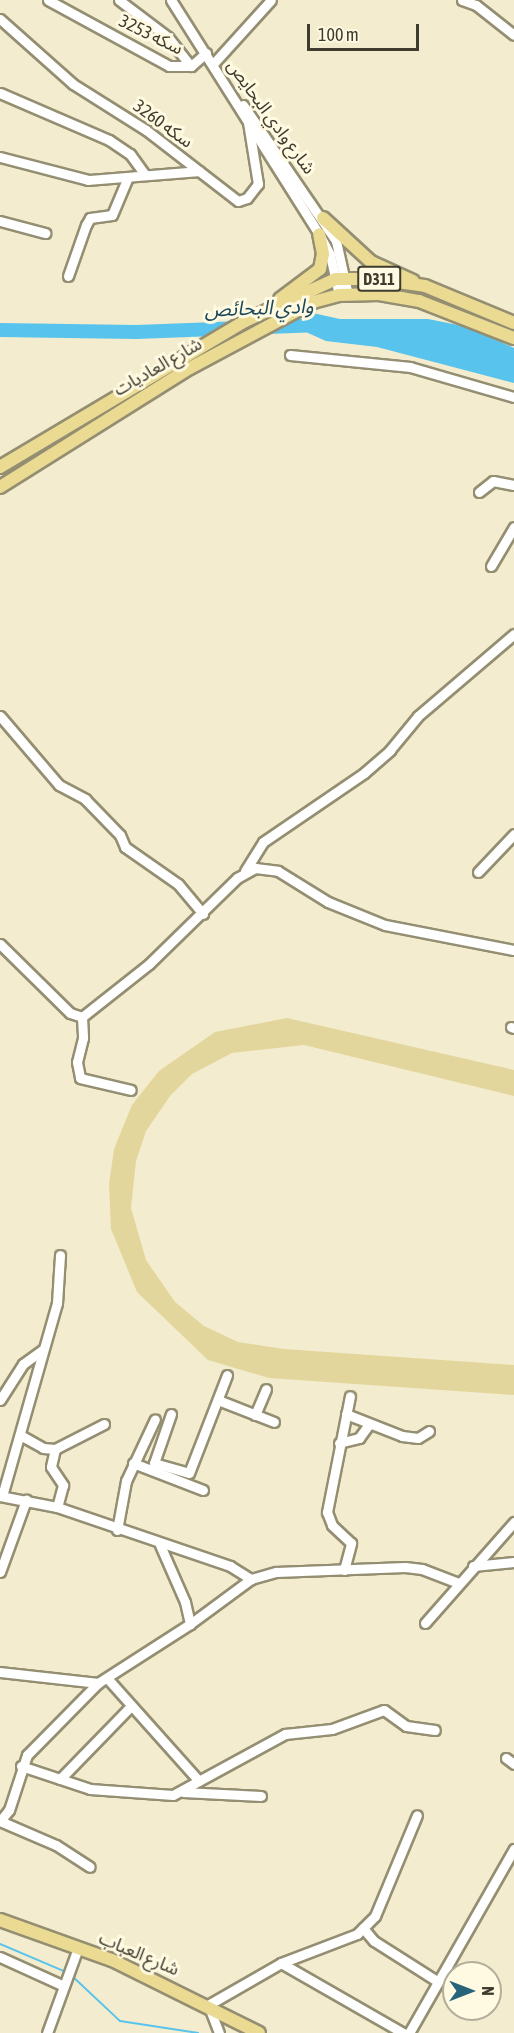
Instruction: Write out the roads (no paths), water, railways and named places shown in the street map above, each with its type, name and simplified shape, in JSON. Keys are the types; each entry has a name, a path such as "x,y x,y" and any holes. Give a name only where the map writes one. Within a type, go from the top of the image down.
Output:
{"main road":[{"path":"323,218 371,262 425,286"},
{"path":"272,307 320,269 322,254 319,234"},
{"name":"شارع العاديات","path":"0,467 245,321 272,307 341,279 425,286 514,323"},
{"name":"شارع العاديات","path":"0,487 190,368 313,302 344,295 379,294 419,301 514,338"},
{"name":"شارع العباب","path":"0,1920 78,1948 208,2005 259,2033"}],"street":[{"name":"سكه 3253","path":"48,0 170,66 191,66 206,53"},
{"path":"119,0 168,38 191,66"},
{"path":"171,0 213,64 271,0"},
{"path":"462,0 476,5 514,35"},
{"name":"سكه 3260","path":"1,23 73,84 146,130 238,201 247,198 258,184 248,122"},
{"name":"شارع وادي البحايص","path":"213,64 319,234 341,279"},
{"name":"شارع وادي البحايص","path":"213,64 323,218 336,241 344,295"},
{"path":"0,93 109,140 130,154 145,175"},
{"path":"0,157 88,180 200,171"},
{"path":"68,276 90,218 112,215 128,177"},
{"path":"0,221 45,233"},
{"path":"290,355 410,368 514,397"},
{"path":"479,492 493,482 514,485"},
{"path":"491,566 514,527"},
{"path":"82,1017 149,964 203,914 245,871 263,842 364,773 390,750 418,716 514,634"},
{"path":"0,716 59,785 85,799 120,835 125,847 178,884 203,914"},
{"path":"478,872 514,834"},
{"path":"245,871 278,871 328,902 385,925 514,950"},
{"path":"0,944 70,1013 82,1017"},
{"path":"82,1017 83,1038 77,1062 80,1078 131,1090"},
{"path":"60,1256 58,1295 20,1436 1,1496 57,1507 160,1545 230,1566 251,1579"},
{"path":"0,1400 28,1357 42,1350"},
{"path":"171,1414 154,1463 189,1473 227,1375"},
{"path":"255,1415 266,1389"},
{"path":"344,1570 351,1543 332,1524 327,1512 350,1396"},
{"path":"218,1400 274,1422"},
{"path":"346,1414 414,1438 429,1431"},
{"path":"117,1530 123,1490 154,1419"},
{"path":"20,1436 43,1448 55,1449 104,1424"},
{"path":"339,1443 359,1438 369,1424"},
{"path":"55,1449 51,1467 63,1485 57,1507"},
{"path":"133,1463 203,1490"},
{"path":"0,1572 26,1500"},
{"path":"425,1623 514,1522"},
{"path":"160,1545 185,1602 190,1624"},
{"path":"473,1566 514,1562"},
{"path":"90,1867 56,1845 0,1821 9,1810 21,1766 27,1755 102,1680 190,1624 251,1579 276,1572 414,1567 458,1583"},
{"path":"0,1672 102,1680 131,1706 199,1780"},
{"path":"60,1779 131,1706"},
{"path":"183,1792 199,1780 276,1737 332,1729 384,1710 406,1726 435,1730"},
{"path":"21,1766 100,1791 183,1792 261,1797"},
{"path":"219,2033 208,2005 281,1963 357,1935 375,1916 417,1815"},
{"path":"409,2033 514,1849"},
{"path":"363,1928 374,1941 437,1982"},
{"path":"47,2033 78,1948"},
{"path":"0,1957 64,1986"},
{"path":"281,1963 403,2033"}],"water":[{"name":"وادي البحائص","path":"308,312 340,319 428,319 468,327 514,348 514,383 377,347 326,341 308,333 303,322"}],"waterway":[{"name":"وادي البحائص","path":"0,330 136,332 321,325"},
{"path":"0,1944 66,1972"},
{"path":"71,1975 120,2021 198,2033"}]}
